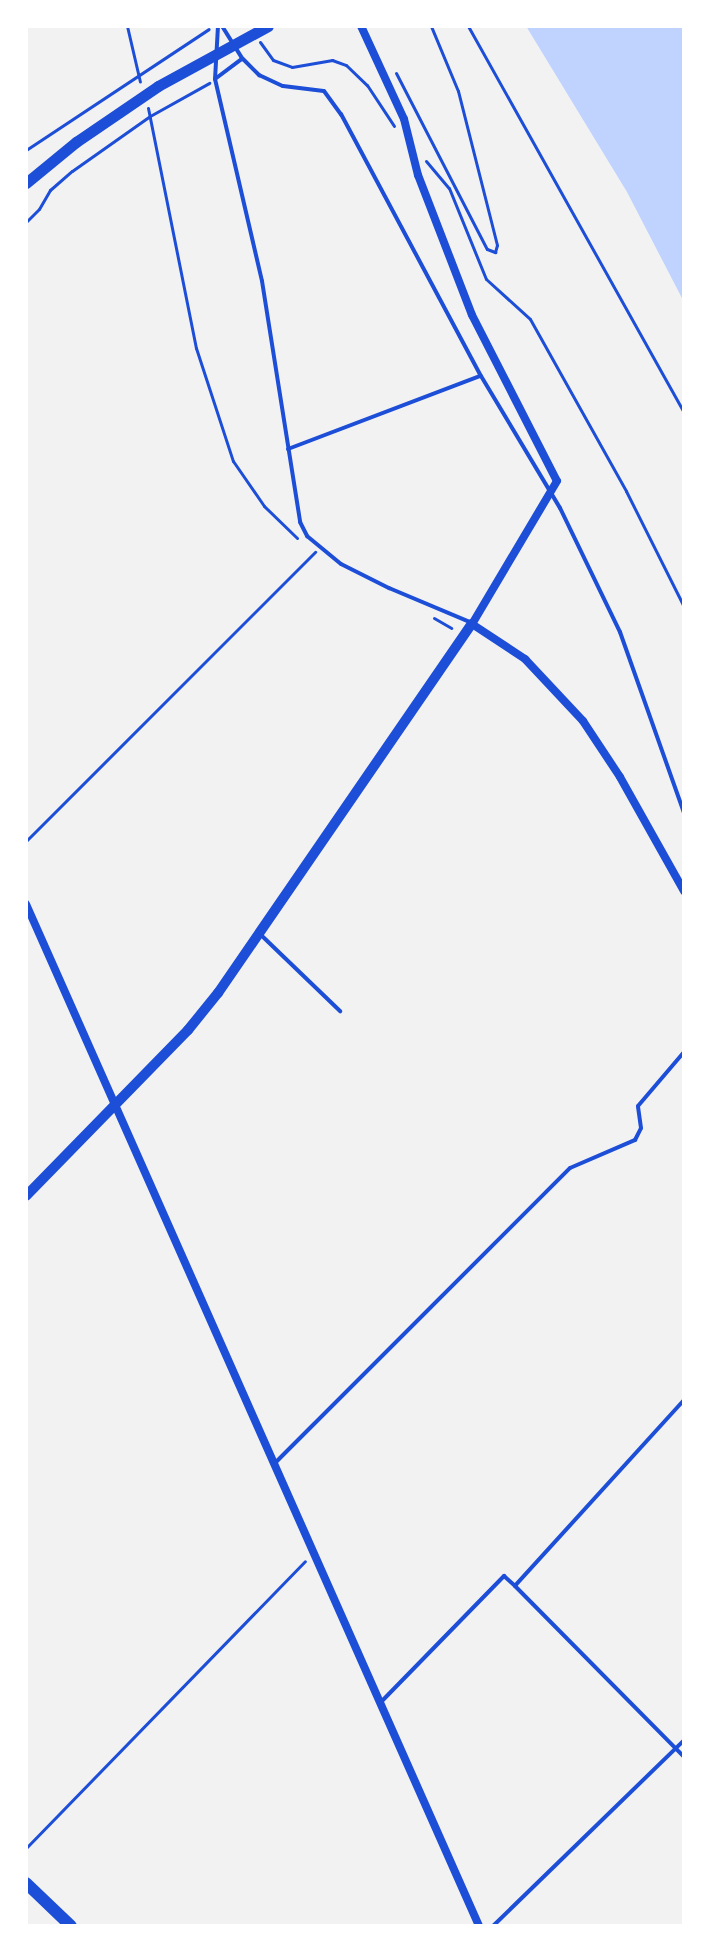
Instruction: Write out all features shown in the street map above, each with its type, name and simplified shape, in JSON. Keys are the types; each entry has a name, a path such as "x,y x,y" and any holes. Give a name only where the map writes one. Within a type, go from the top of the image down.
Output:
{"main road":[{"path":"26,183 76,142 149,92 268,26"},
{"path":"26,1883 71,1926"}],"street":[{"path":"26,1196 188,1030 259,934 472,624 551,496 557,481 555,471 472,315 418,175 404,119 361,26"},
{"path":"472,624 525,659 583,721 620,777 684,891"},
{"path":"26,904 479,1926"}],"lane":[{"path":"217,26 243,59 271,83 324,91 333,101 481,376 560,508 620,632 684,813"},
{"path":"217,26 215,79 262,281 300,522 319,549 389,588 472,624"},
{"path":"215,79 243,59"},
{"path":"288,449 481,376"},
{"path":"259,934 340,1011"},
{"path":"275,1463 570,1168 635,1140 641,1128 638,1106 684,1052"},
{"path":"515,1586 684,1400"},
{"path":"380,1703 504,1576 684,1757"},
{"path":"493,1926 684,1740"}],"path":[{"path":"127,26 140,84"},
{"path":"26,150 217,26"},
{"path":"393,68 487,249 495,252 497,245 458,91 431,26"},
{"path":"468,26 684,413"},
{"path":"256,35 268,55 281,63 300,66 332,60 346,65 367,85 398,132"},
{"path":"26,222 39,209 50,190 150,116 215,79"},
{"path":"144,96 196,348 233,461 264,506 313,553"},
{"path":"422,156 449,188 486,279 530,319 626,491 684,607"},
{"path":"26,841 319,549"},
{"path":"425,614 451,628"},
{"path":"26,1848 314,1553"}],"water":[{"path":"526,26 684,26 684,302 627,192"}]}
